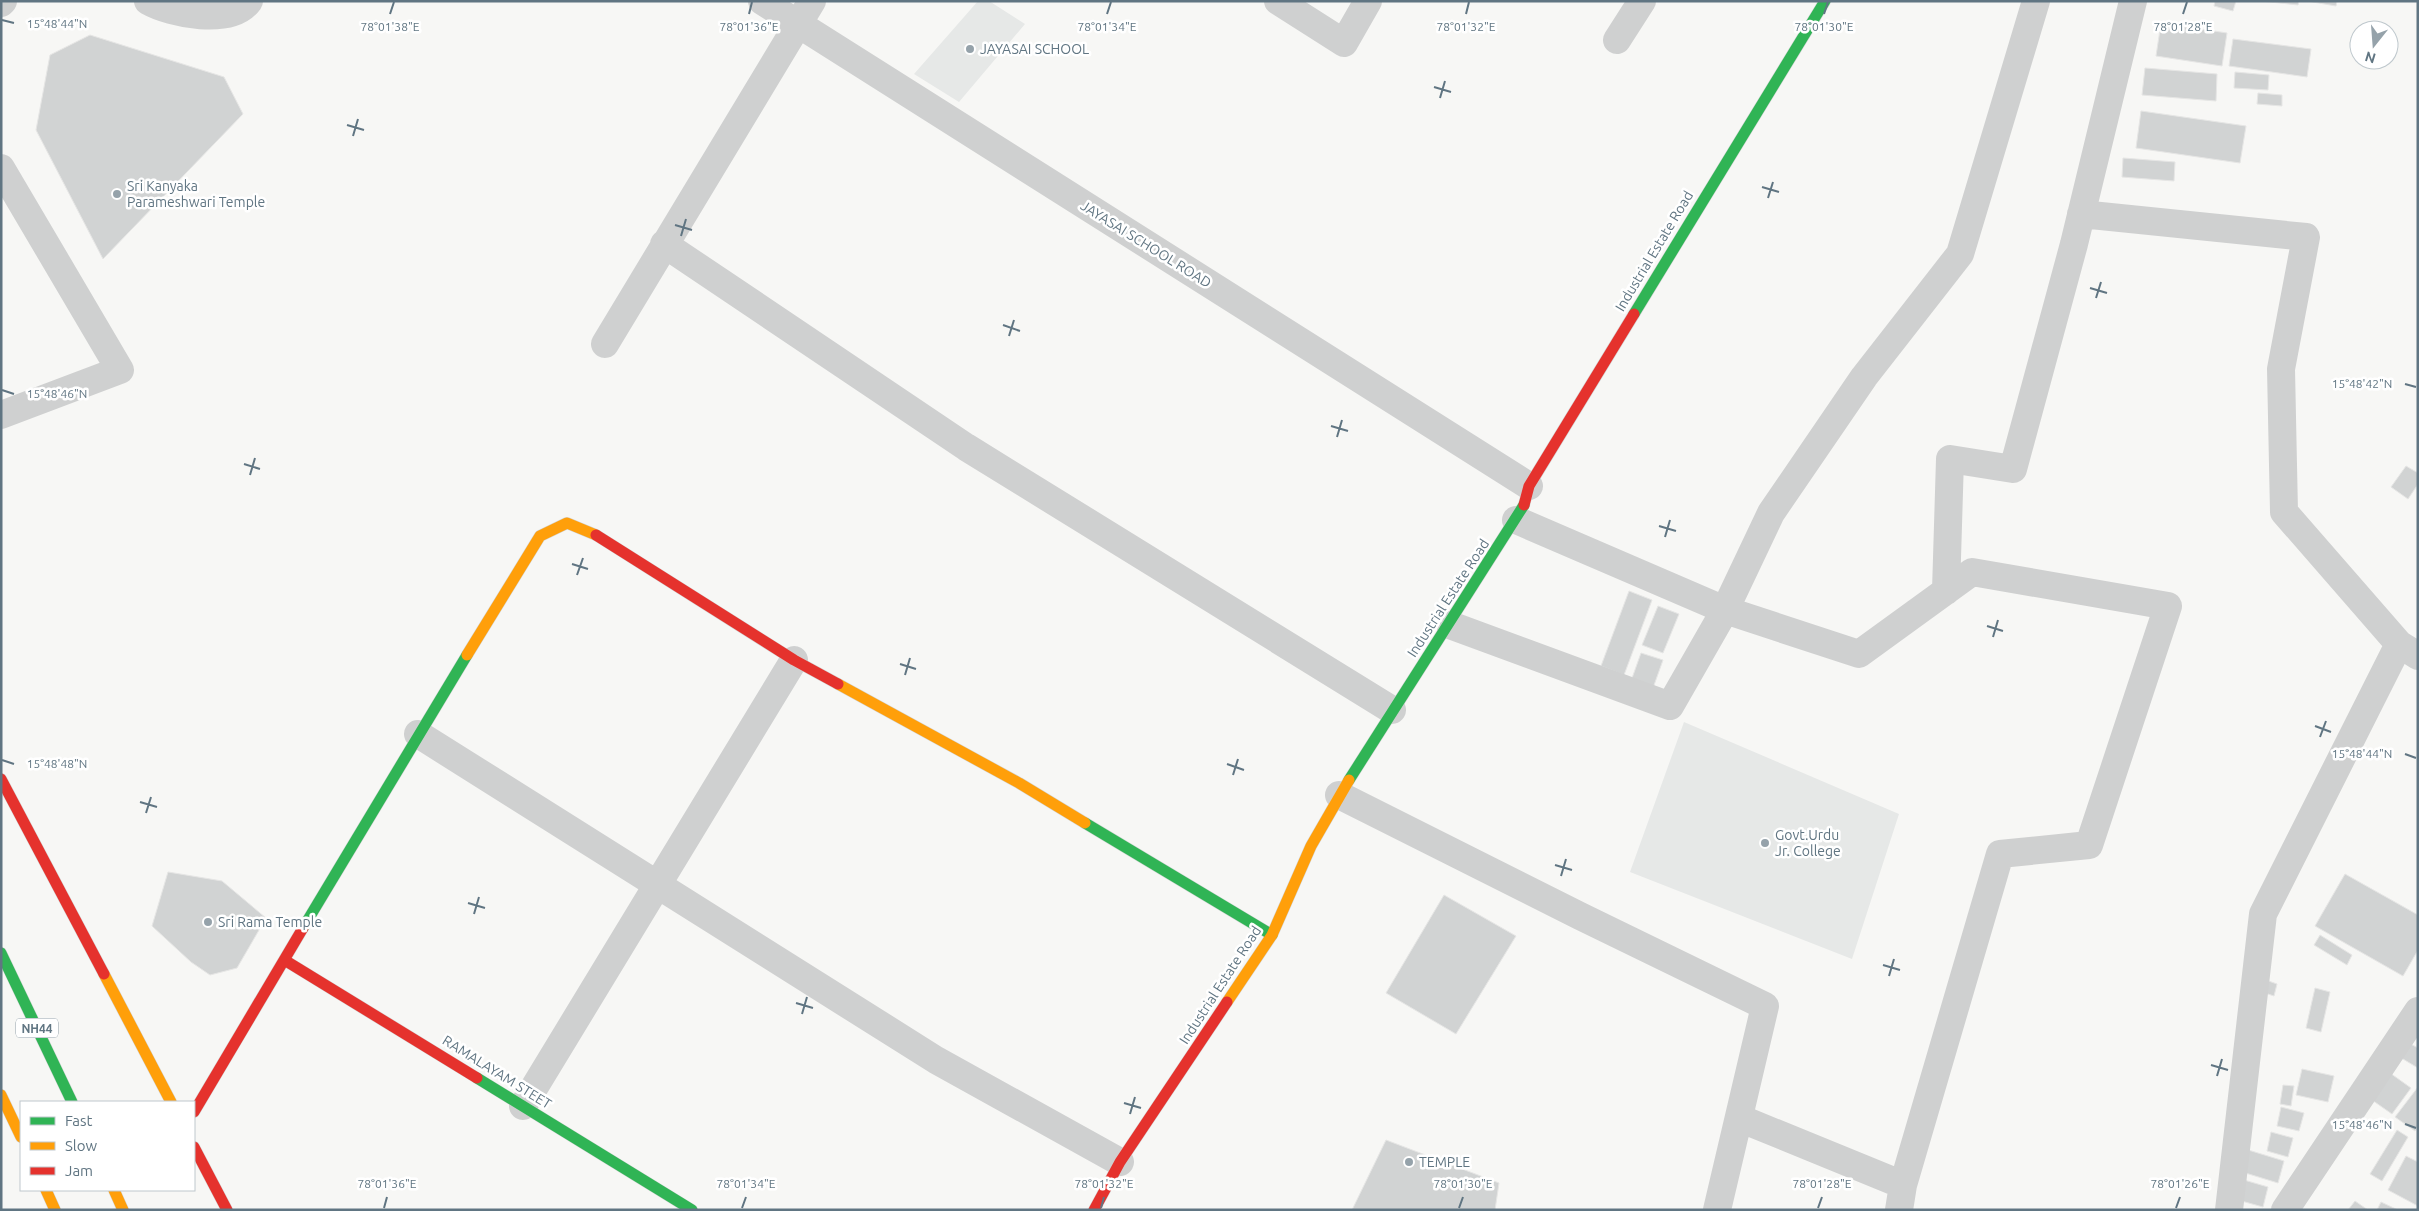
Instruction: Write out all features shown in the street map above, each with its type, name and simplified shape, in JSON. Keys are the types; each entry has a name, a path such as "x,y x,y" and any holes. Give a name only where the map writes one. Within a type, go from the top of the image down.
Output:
{"main road":[{"name":"Industrial Estate Road","path":"1094,1210 1120,1162 1272,935 1311,846 1339,795 1516,520 1524,506 1529,486 1825,1"},
{"path":"195,1110 286,961 418,734 540,536 567,523 600,536 794,660 1019,783 1272,935"},
{"path":"1,779 169,1101"},
{"name":"NH44","path":"1,953 72,1101"},
{"name":"RAMALAYAM STEET","path":"286,961 692,1210"},
{"path":"1,1095 20,1135"},
{"path":"195,1149 227,1210"},
{"path":"46,1191 55,1210"},
{"path":"114,1191 123,1210"}],"street":[{"path":"148,1 192,16 218,15 244,8 249,1"},
{"name":"JAYASAI SCHOOL ROAD","path":"762,1 1529,486"},
{"path":"605,344 812,1"},
{"path":"1278,1 1344,43 1368,1"},
{"path":"1617,40 1642,1"},
{"path":"1450,625 1670,706 1725,610 1771,513 1864,377 1960,254 2036,1"},
{"path":"1946,591 1950,460 2012,469 2081,214 2133,1"},
{"path":"1,168 120,370 1,415"},
{"path":"2081,214 2306,237 2281,369 2284,512 2408,650 2263,914 2229,1210"},
{"path":"664,244 966,447 1392,710"},
{"path":"1516,520 1725,610 1859,654 1972,572 2168,606 2089,845 2000,854 1906,1201 1739,1118"},
{"path":"523,1106 794,660"},
{"path":"418,734 936,1060 1120,1162"},
{"path":"1339,795 1589,921 1765,1006 1717,1210"},
{"path":"2285,1210 2418,1011"}],"shaded area":[{"name":"JAYASAI SCHOOL","path":"978,1 989,1 1025,24 959,102 914,74"},
{"name":"Govt.Urdu Jr. College","path":"1684,722 1899,814 1852,959 1630,872"}],"building":[{"path":"2215,1 2236,1 2233,11 2214,6"},
{"path":"2261,1 2299,1 2298,5"},
{"path":"2307,1 2337,1 2336,6"},
{"path":"2161,23 2227,33 2222,66 2156,56"},
{"name":"Sri Kanyaka Parameshwari Temple","path":"90,35 224,77 243,114 103,259 36,130 50,55"},
{"path":"2233,39 2311,49 2307,77 2229,66"},
{"path":"2145,68 2217,74 2216,101 2142,95"},
{"path":"2235,72 2269,75 2268,90 2234,88"},
{"path":"2258,93 2282,95 2282,106 2257,104"},
{"path":"2141,111 2246,126 2240,163 2136,148"},
{"path":"2123,158 2175,162 2174,181 2122,177"},
{"path":"2406,466 2418,473 2418,484 2408,499 2391,487"},
{"path":"1629,591 1652,600 1624,675 1601,666"},
{"path":"1658,606 1679,614 1663,653 1642,645"},
{"path":"1641,653 1663,660 1653,688 1631,681"},
{"name":"Sri Rama Temple","path":"168,872 222,881 266,918 237,968 210,975 191,962 152,926"},
{"path":"2345,874 2418,915 2418,950 2403,976 2315,926"},
{"path":"1444,895 1516,936 1456,1034 1386,993"},
{"path":"2320,935 2352,955 2347,965 2314,945"},
{"path":"2263,979 2277,984 2274,996 2259,991"},
{"path":"2315,988 2330,992 2321,1032 2306,1028"},
{"path":"2407,1042 2418,1048 2418,1068 2398,1056"},
{"path":"2302,1069 2334,1076 2328,1102 2296,1095"},
{"path":"2390,1073 2411,1088 2392,1114 2372,1100"},
{"path":"2283,1085 2294,1086 2291,1106 2280,1104"},
{"path":"2418,1087 2418,1127 2415,1131 2395,1117"},
{"path":"2281,1107 2304,1113 2299,1131 2277,1126"},
{"path":"2397,1130 2408,1137 2382,1181 2370,1174"},
{"path":"2271,1132 2293,1138 2288,1157 2267,1151"},
{"name":"TEMPLE","path":"1386,1140 1499,1183 1495,1210 1352,1210"},
{"path":"2245,1149 2284,1161 2278,1183 2239,1171"},
{"path":"2406,1156 2418,1162 2418,1206 2388,1190"},
{"path":"2244,1180 2268,1187 2263,1207 2238,1200"},
{"path":"2355,1201 2368,1210 2348,1210"},
{"path":"2381,1202 2398,1210 2377,1210"}],"traffic: fast":[{"path":"1634,314 1825,1"},
{"path":"1349,780 1524,505"},
{"path":"303,928 467,655"},
{"path":"1085,823 1272,935"},
{"path":"1,953 72,1101"},
{"path":"477,1078 692,1210"}],"traffic: slow":[{"path":"467,655 540,536 567,523 596,535"},
{"path":"838,684 1019,783 1085,823"},
{"path":"1227,1002 1272,935 1311,846 1349,780"},
{"path":"104,974 170,1101"},
{"path":"1,1095 20,1135"},
{"path":"46,1191 55,1210"},
{"path":"114,1191 123,1210"}],"traffic: jam":[{"path":"1524,505 1529,486 1634,314"},
{"path":"596,535 794,660 838,684"},
{"path":"1,779 104,974"},
{"path":"195,1110 303,928"},
{"path":"286,961 477,1078"},
{"path":"1094,1210 1120,1162 1227,1002"},
{"path":"195,1149 227,1210"}],"place":[{"name":"JAYASAI SCHOOL","path":"970,49"},
{"name":"Sri Kanyaka Parameshwari Temple","path":"117,194"},
{"name":"Govt.Urdu Jr. College","path":"1765,843"},
{"name":"Sri Rama Temple","path":"208,922"},
{"name":"TEMPLE","path":"1409,1162"}]}
